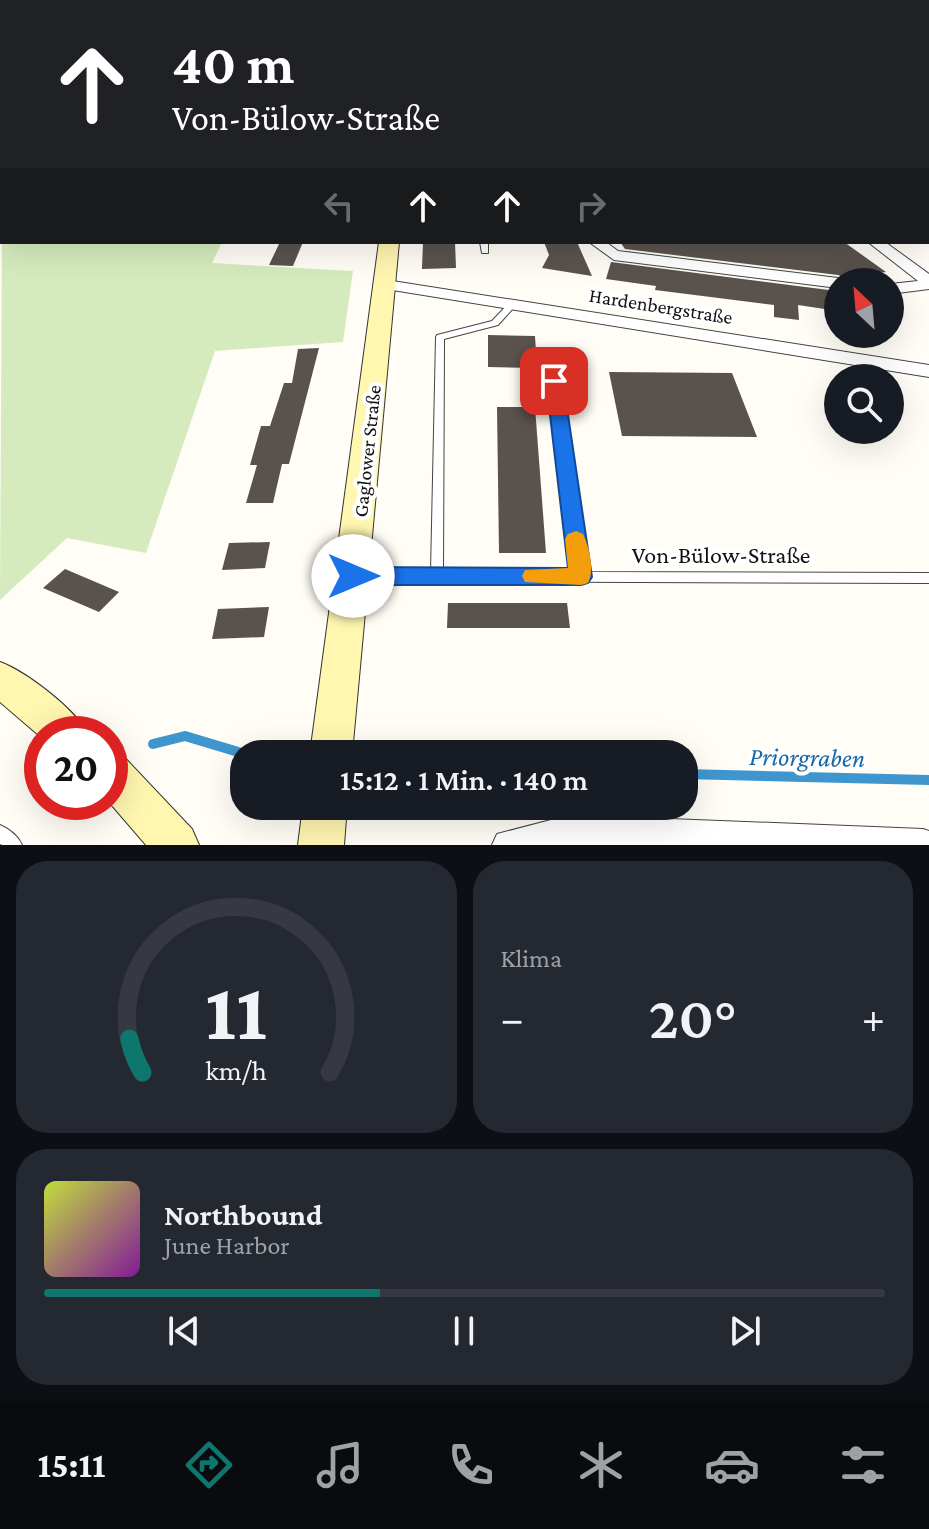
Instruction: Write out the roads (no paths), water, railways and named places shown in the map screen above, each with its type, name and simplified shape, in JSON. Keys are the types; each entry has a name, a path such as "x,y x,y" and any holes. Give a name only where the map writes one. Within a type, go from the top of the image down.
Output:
{"street":[{"name":"Gaglower Straße","path":"332,740 389,244"},
{"path":"599,244 614,255 824,281"},
{"path":"878,244 929,282"},
{"path":"904,286 929,282"},
{"name":"Hardenbergstraße","path":"386,285 929,371"},
{"path":"0,679 45,716"},
{"path":"128,792 176,845"},
{"path":"508,845 570,831 923,845"}],"lane":[{"path":"437,576 440,337 495,323 512,305"},
{"path":"554,381 581,577"},
{"name":"Von-Bülow-Straße","path":"353,576 929,578"},
{"path":"0,833 14,845"}],"waterway":[{"name":"Priorgraben","path":"153,744 185,736 230,750"},
{"name":"Priorgraben","path":"698,774 929,780"}]}
